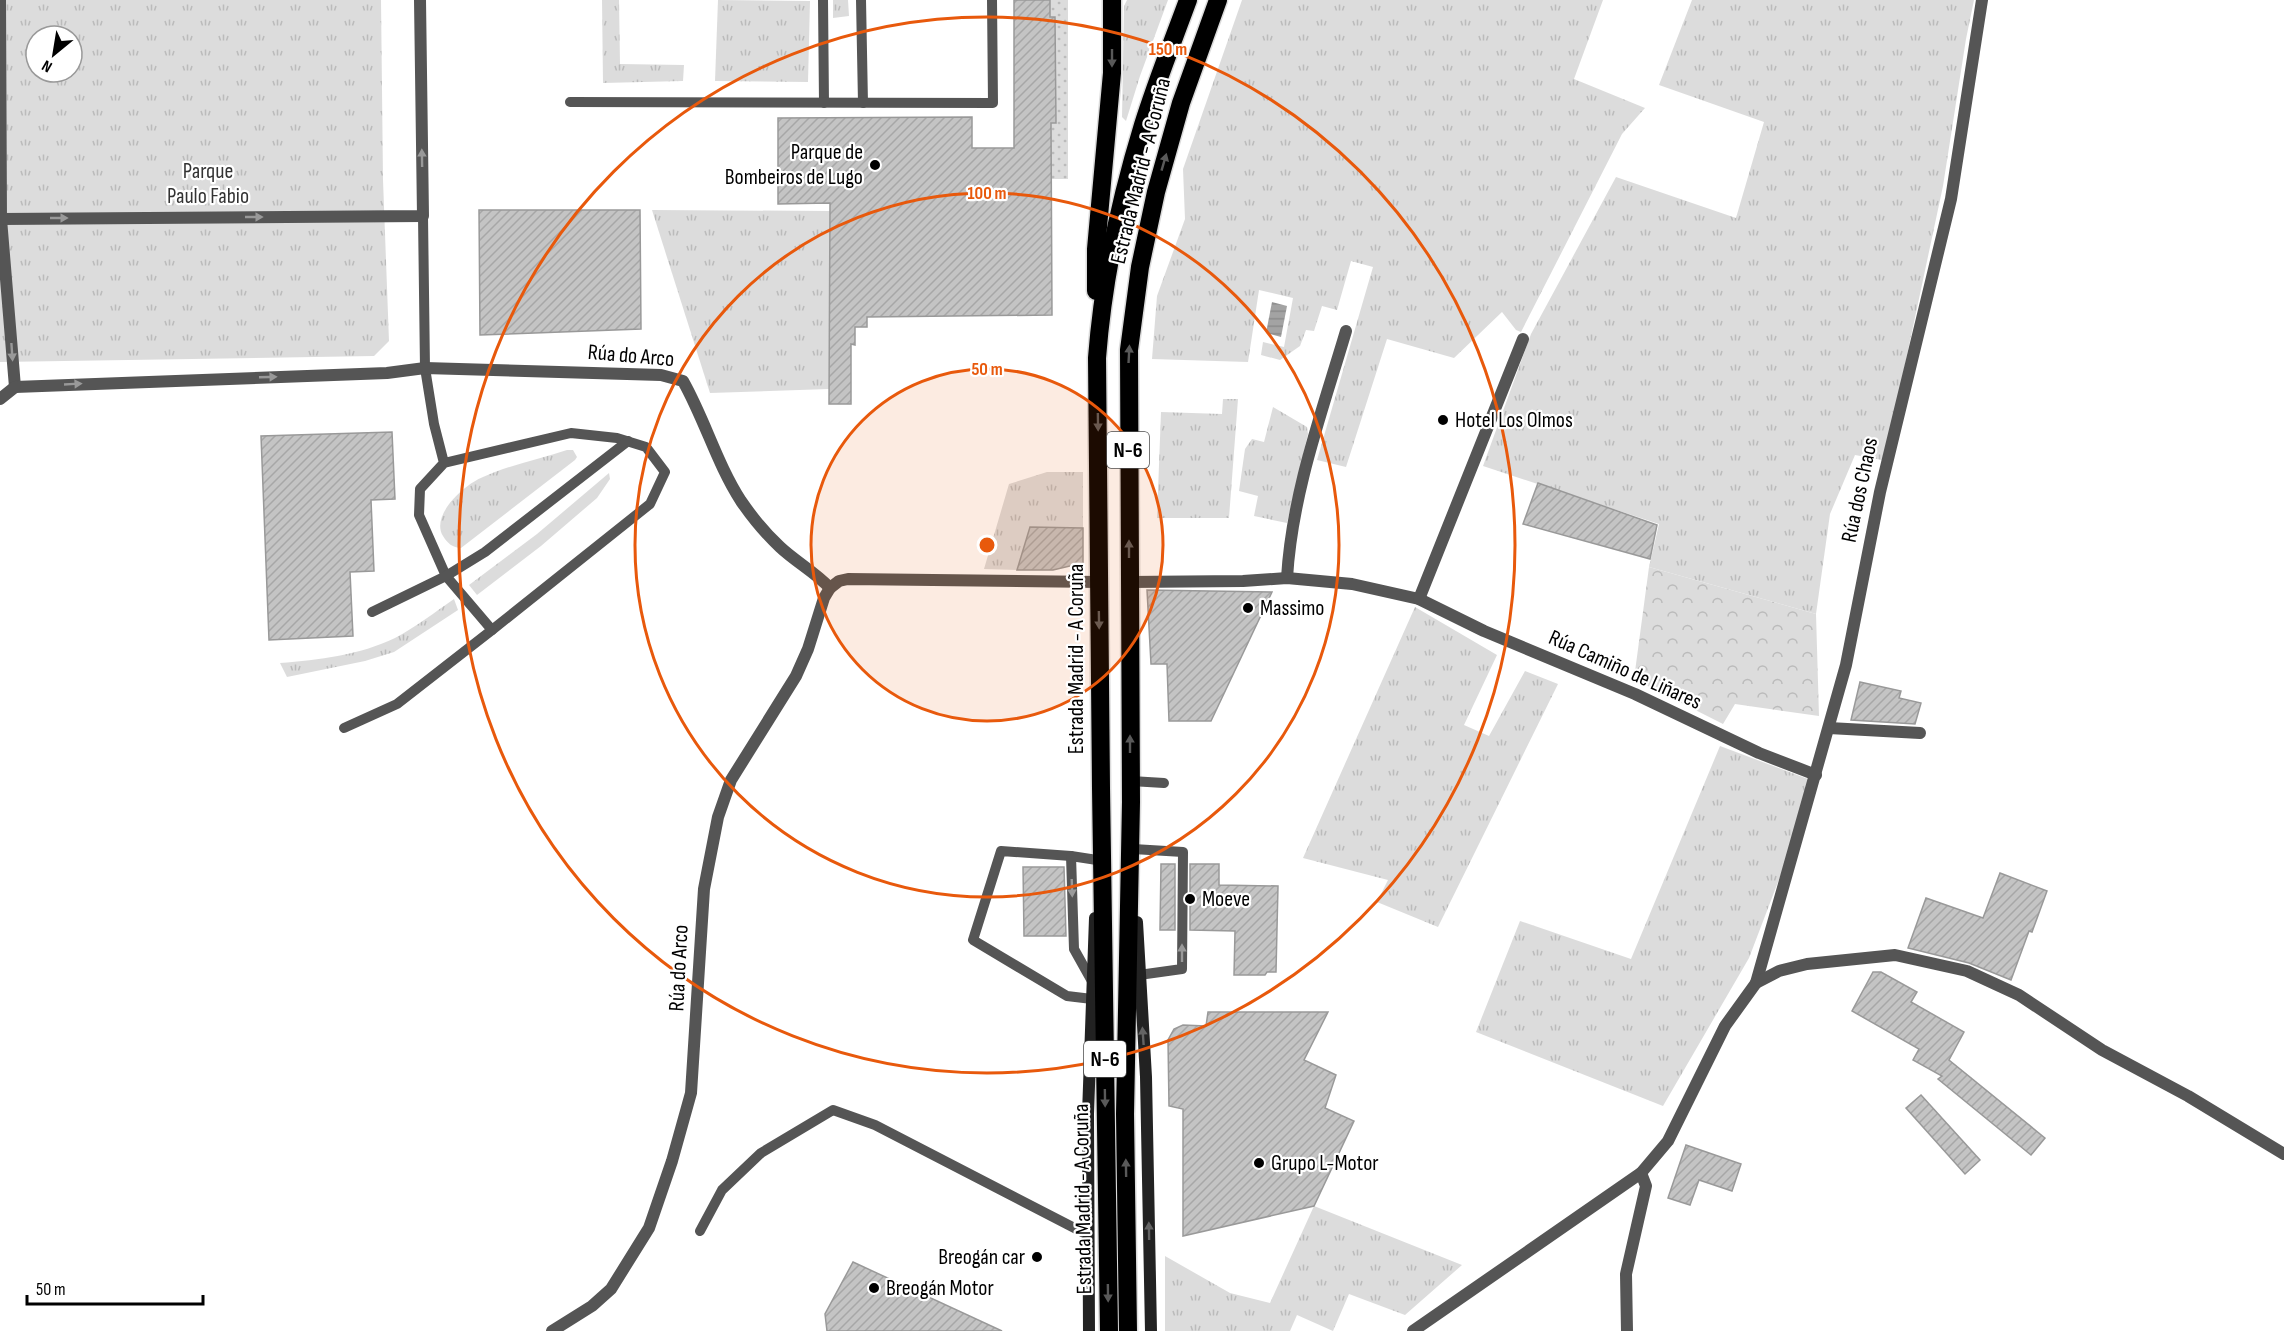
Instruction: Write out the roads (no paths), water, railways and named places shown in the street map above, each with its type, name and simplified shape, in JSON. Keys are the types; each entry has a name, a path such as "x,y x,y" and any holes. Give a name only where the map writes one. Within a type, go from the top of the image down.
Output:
{"highway":[{"name":"N-6","path":"1100,321 1096,289 1096,249 1112,73 1112,0"},
{"name":"Estrada Madrid - A Coruña","path":"1109,1331 1097,358 1100,321 1123,197 1143,123 1188,0"},
{"name":"Estrada Madrid - A Coruña","path":"1128,1331 1125,1114 1131,782 1127,386 1133,313 1156,192 1181,103 1218,0"}],"main road":[{"path":"1089,1331 1088,1114 1096,860 1101,788"},
{"path":"1131,802 1146,1077 1151,1331"}],"street":[{"path":"0,0 1,219 15,387 0,399"},
{"path":"1,219 423,216 420,0"},
{"name":"Rúa dos Chaos","path":"1756,983 1846,664 1880,492 1950,199 1982,0"},
{"path":"1287,578 1289,548 1299,488 1346,331"},
{"path":"1419,599 1524,339"},
{"name":"Rúa do Arco","path":"15,387 387,373 425,368 661,375 682,381 696,404 719,460 741,502 779,547 816,574 830,588 824,598 808,649 796,676 731,780 718,817 704,889 691,1093 672,1161 649,1228 611,1289 592,1306 552,1331"},
{"name":"Rúa Camiño de Liñares","path":"1129,582 1243,581 1287,578 1352,584 1419,599 1484,631 1635,694 1759,753 1816,775"},
{"path":"830,588 839,581 848,579 1099,582"},
{"path":"1829,728 1920,733"},
{"path":"1413,1331 1641,1173 1668,1141 1725,1026 1756,983 1779,971 1808,964 1895,955 1967,971 2019,995 2102,1050 2188,1095 2284,1154"},
{"path":"1627,1331 1626,1274 1646,1186 1641,1173"}],"lane":[{"path":"823,0 824,103"},
{"path":"861,0 862,103"},
{"path":"570,102 993,103 992,0"},
{"path":"423,216 425,368 434,424 444,463"},
{"path":"344,728 397,704 492,630 650,504 665,472 646,447 617,438 571,433 444,463 420,489 419,515 446,576 492,630"},
{"path":"372,612 446,576 485,552 628,441"},
{"path":"1131,782 1164,783"},
{"path":"1132,849 1183,852 1182,969 1139,975"},
{"path":"1092,999 1067,996 973,940 1000,851 1096,860"},
{"path":"1071,856 1074,950 1093,983"},
{"path":"700,1231 722,1190 761,1153 833,1110 875,1125 1088,1235"}],"place":[{"name":"Parque de Bombeiros de Lugo","path":"875,165"},
{"name":"Hotel Los Olmos","path":"1443,420"},
{"name":"Massimo","path":"1248,608"},
{"name":"Moeve","path":"1190,899"},
{"name":"Grupo L-Motor","path":"1259,1163"},
{"name":"Breogán car","path":"1037,1257"},
{"name":"Breogán Motor","path":"874,1288"}],"park label":[{"name":"Parque Paulo Fabio","path":"208,184"}]}
